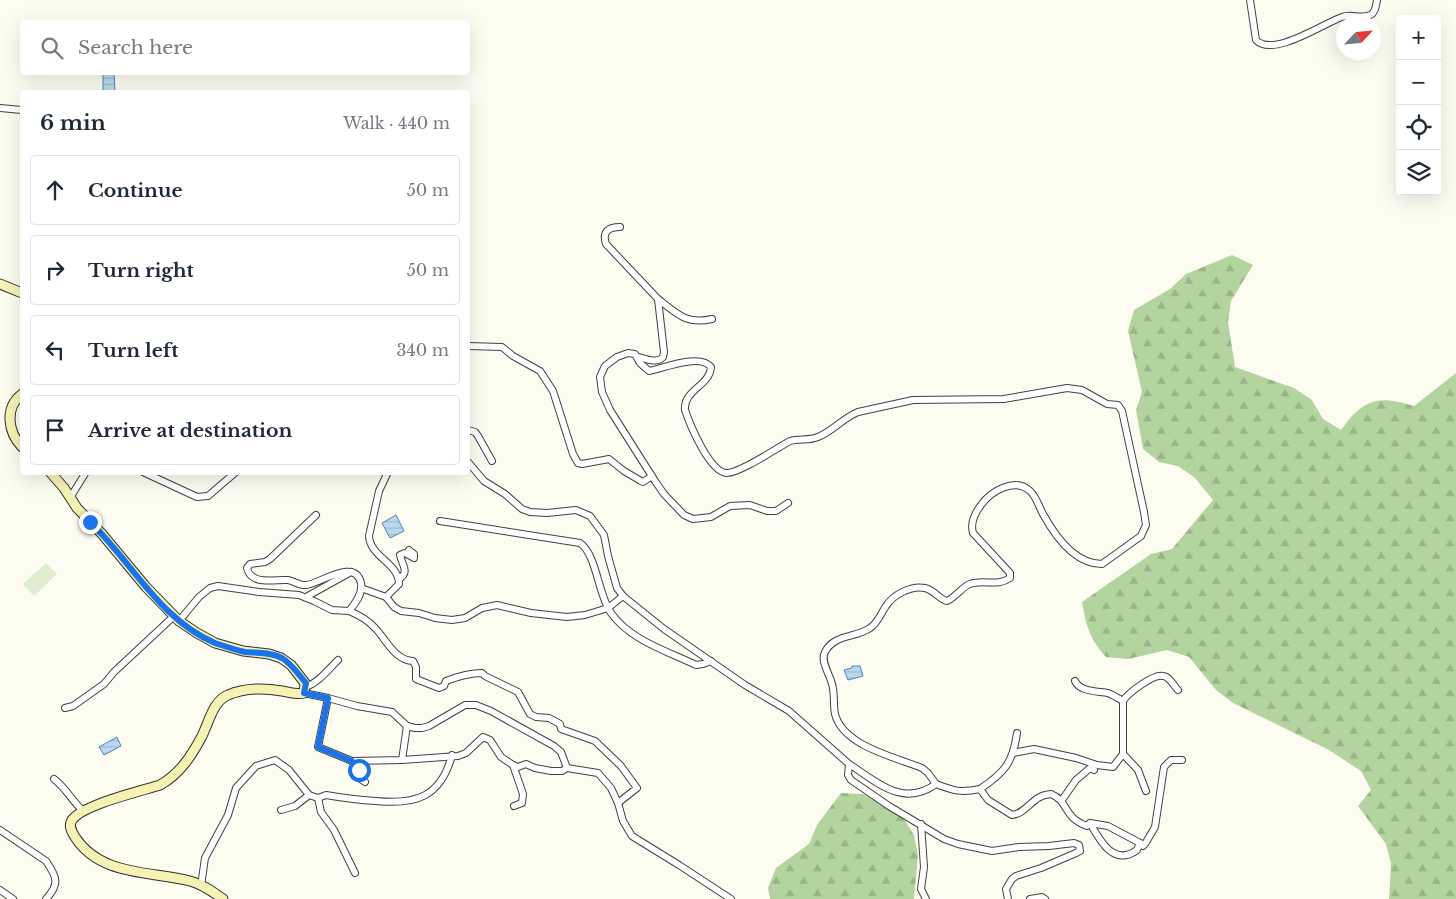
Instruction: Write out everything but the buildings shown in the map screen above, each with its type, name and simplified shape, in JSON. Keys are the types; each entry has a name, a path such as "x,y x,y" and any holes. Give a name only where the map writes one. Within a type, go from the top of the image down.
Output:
{"street":[{"path":"1250,0 1256,40 1265,45 1301,38 1342,16 1369,16 1376,8 1377,0"},
{"path":"0,108 20,110"},
{"path":"620,227 608,229 605,232 606,244 658,299 677,314 690,320 697,322 712,319"},
{"path":"0,284 20,293"},
{"path":"658,299 663,357 655,361 628,353 605,366 600,377 602,392 610,410 664,494 684,515 694,519 711,517 730,506 750,505 767,511 776,511 788,504"},
{"path":"470,346 502,347 513,356 540,371 553,391 572,454 578,463 582,464 609,459 624,471 643,482 652,476"},
{"path":"638,357 640,363 649,371 685,362 705,362 711,367 706,380 693,392 684,407 686,415 705,453 714,466 724,473 741,469 790,441 822,435 832,430 851,415 890,404 913,400 1004,399 1038,392 1075,388 1107,404 1118,404 1122,411 1144,512 1146,525 1141,536 1102,564 1084,561 1069,550 1059,538 1032,492 1021,485 1006,487 996,491 980,506 972,521 971,528 973,533 1010,573 1010,578 993,584 971,583 948,601 942,599 928,588 918,587 909,589 897,595 887,604 872,627 854,635 835,640 824,653 823,659 834,693 835,714 843,729 853,738 877,752 922,768 936,784 963,792 980,789 1002,773 1014,753 1016,733"},
{"path":"20,396 13,404 9,418 14,435 20,444"},
{"path":"470,431 475,432 478,436 492,461"},
{"path":"470,464 484,481 505,494 522,509 530,512 547,513 576,510 590,516 604,535 617,588 623,596 664,629 746,685 789,711 849,764 889,789 902,794 919,793 936,784"},
{"path":"52,475 78,508 176,619 215,643 243,651 263,653 281,658 306,683 305,690"},
{"path":"70,498 84,475"},
{"path":"149,475 188,493 203,497 208,496 232,475"},
{"path":"386,597 399,584 399,579 372,548 369,536 379,491 387,475"},
{"path":"316,514 270,559 250,564 247,568 248,572 252,577 264,581 286,580 306,585 344,571 351,572 358,579 360,588 359,596 349,611"},
{"path":"440,521 580,543 588,552 608,608 617,620 649,644 698,666 711,661"},
{"path":"399,579 404,576 406,571 400,555 405,553 414,558 409,550"},
{"path":"306,597 351,572"},
{"path":"65,708 73,706 104,684 114,672 210,588 218,586 306,597 332,610 349,611 366,620 377,630 391,649 406,661 413,662 416,666 416,679 439,688 444,686 446,681 460,676 482,673 518,692 530,714 536,717 549,718 560,724 561,729 595,741 620,766 637,788 618,802"},
{"path":"360,588 386,597 394,607 401,611 452,620 465,618 482,608 497,605 531,613 567,617 584,615 608,608 623,596"},
{"path":"223,899 201,886 170,877 123,869 100,861 89,853 76,838 70,827 72,819 103,803 160,785 170,779 184,765 198,743 219,700 227,695 262,689 296,694 321,678 338,660"},
{"path":"1014,753 1034,750 1113,767 1123,754 1123,701 1136,688 1163,676 1178,690"},
{"path":"1075,681 1077,686 1082,689 1111,694 1123,701"},
{"path":"305,690 357,706 392,712 406,726 422,728 465,705 476,705 492,710 554,746 562,752 567,768"},
{"path":"328,698 318,747 352,761 402,760 463,754 483,737 490,740 502,757 518,767 526,764 535,768 557,771 567,768 598,772 618,802 623,821 632,836 731,899"},
{"path":"402,760 406,726"},
{"path":"1123,754 1138,770 1146,791"},
{"path":"201,886 205,858 228,815 236,788 256,766 274,760 289,770 309,795 318,798 326,795 397,803 416,800 431,792 440,783 448,770 452,755"},
{"path":"980,789 988,800 1012,815 1020,813 1034,800 1051,794 1062,800 1071,817 1087,826 1090,823 1108,826 1143,846 1155,827 1164,767 1171,760 1182,760"},
{"path":"352,761 359,770 359,778 366,782"},
{"path":"849,764 848,775 851,780 889,806 951,842 992,851 1074,843 1078,845 1080,848 1076,853 1012,879 1006,889 1008,899"},
{"path":"513,765 523,794 522,804 514,806"},
{"path":"1062,800 1080,776 1090,768 1094,770"},
{"path":"54,779 63,786 73,802 83,812"},
{"path":"281,810 295,806 309,795"},
{"path":"318,798 321,812 332,825 355,874"},
{"path":"1090,823 1101,842 1114,853 1127,856 1137,850 1140,843"},
{"path":"921,824 924,867 921,889 926,899"},
{"path":"0,830 46,861 51,867 56,882 55,888 46,899"},
{"path":"0,890 13,899"},
{"path":"1030,899 1045,899"}],"green space":[{"path":"1232,255 1253,265 1231,301 1228,322 1235,367 1294,388 1312,400 1323,419 1341,430 1351,417 1367,404 1389,400 1414,406 1456,373 1456,899 1389,899 1391,864 1386,844 1358,806 1371,790 1361,771 1329,750 1233,703 1216,690 1189,657 1167,650 1128,659 1106,657 1092,638 1087,625 1082,602 1151,554 1172,549 1213,500 1195,478 1178,466 1159,462 1143,449 1136,410 1142,392 1128,331 1134,310 1170,289 1186,274"},
{"path":"46,563 57,574 34,596 23,584"},
{"path":"841,793 863,794 901,814 914,835 918,855 914,899 770,899 768,888 776,868 809,844 817,825"}],"water":[{"path":"103,75 114,75 115,90 103,90"},
{"path":"396,515 404,531 390,538 382,523"},
{"path":"852,666 860,666 863,676 848,680 844,670 852,668"},
{"path":"117,737 121,746 104,755 99,747"}],"route":[{"path":"90,522 179,622 215,643 243,651 269,654 281,658 291,665 306,683 304,693 328,698 317,744 318,747 352,761 359,770"}]}
